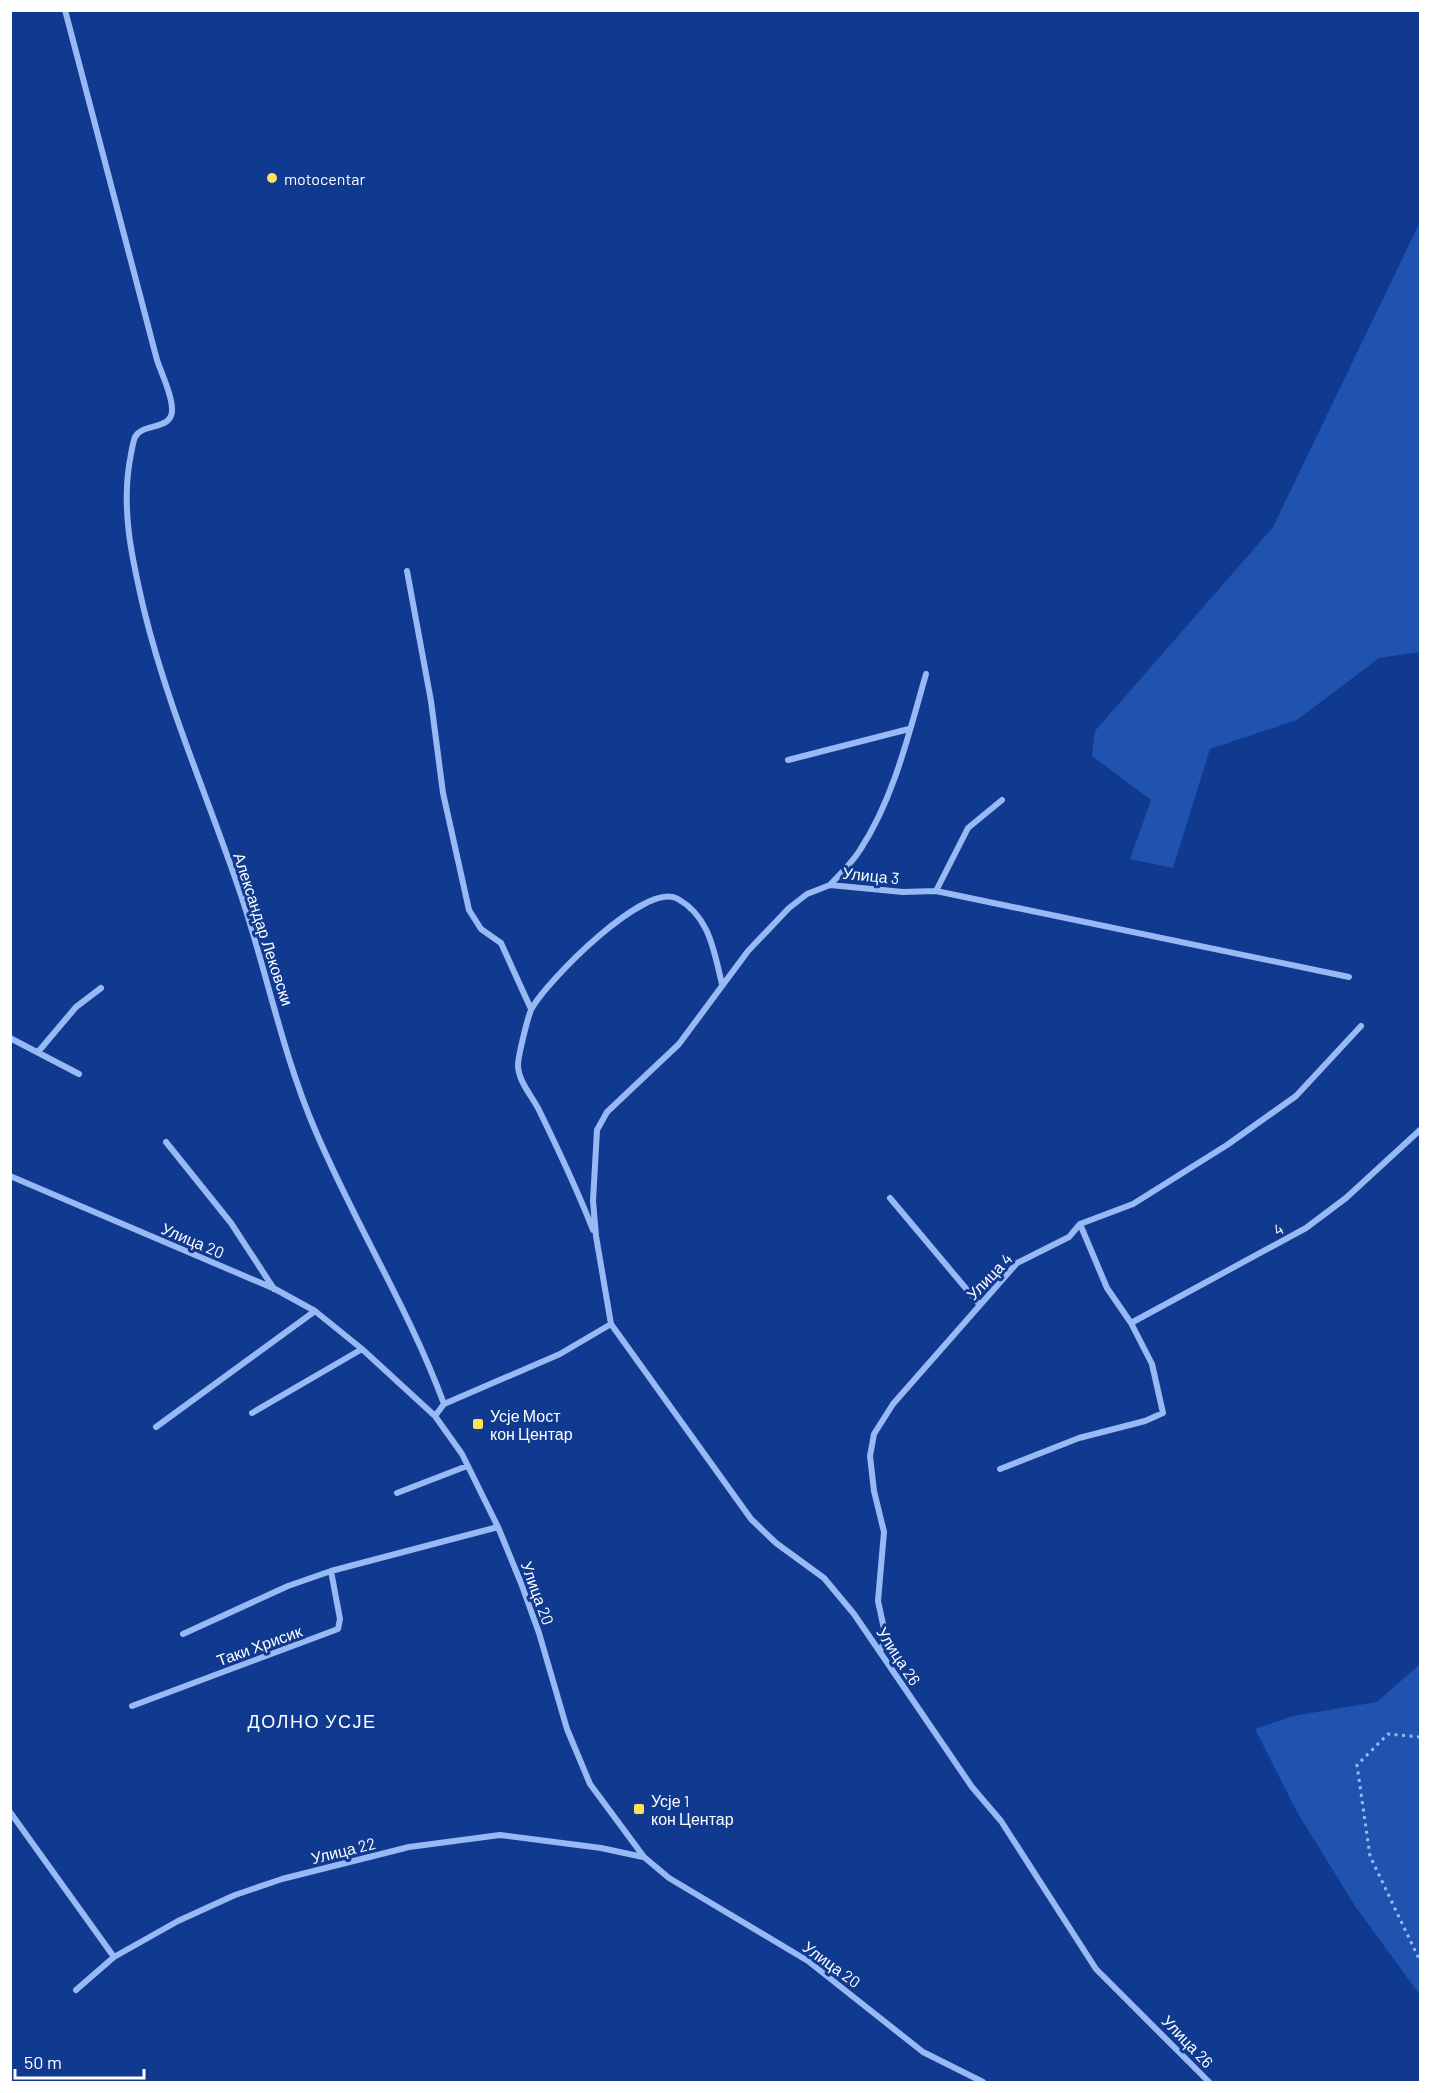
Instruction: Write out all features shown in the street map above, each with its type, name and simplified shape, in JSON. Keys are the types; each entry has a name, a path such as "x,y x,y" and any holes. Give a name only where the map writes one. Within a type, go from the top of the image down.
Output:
{"street":[{"name":"Александар Лековски","path":"65,10 157,360 172,408 170,418 163,424 142,430 135,437 131,453 125,507 145,612 171,703 256,941 306,1107 340,1185 427,1359 444,1404"},
{"path":"407,571 431,701 443,793 469,910 481,929 501,943 531,1009"},
{"path":"830,885 859,853 875,825 926,674"},
{"path":"788,760 909,729"},
{"path":"936,891 968,828 1002,801"},
{"name":"Улица 3","path":"596,1236 593,1202 597,1130 601,1121 679,1044 748,951 789,908 807,894 830,885 903,892 936,891 1349,977"},
{"path":"596,1236 553,1138 519,1073 518,1058 531,1009 572,958 615,923 654,899 665,896 677,897 697,914 708,931 722,984"},
{"path":"38,1052 76,1007 101,988"},
{"name":"Улица 4","path":"880,1651 886,1638 878,1601 884,1532 870,1456 874,1434 893,1404 1017,1263 1069,1237 1080,1224 1133,1204 1227,1145 1296,1096 1361,1026"},
{"path":"10,1038 79,1074"},
{"name":"4","path":"1131,1323 1306,1228 1346,1198 1420,1130"},
{"path":"166,1142 231,1223 275,1290"},
{"name":"Улица 20","path":"10,1176 275,1290 315,1311 362,1349 435,1416 462,1454 498,1527 525,1593 567,1729 590,1784 644,1857 669,1878 808,1961 923,2052 983,2082"},
{"path":"890,1198 979,1304"},
{"path":"1000,1469 1079,1438 1145,1421 1163,1413 1152,1364 1131,1323 1107,1288 1080,1224"},
{"name":"Улица 26","path":"596,1236 611,1324 751,1519 776,1543 824,1578 880,1651 966,1779 1001,1821 1096,1969 1209,2082"},
{"path":"156,1427 315,1311"},
{"path":"435,1416 444,1404 583,1342 611,1324"},
{"path":"252,1413 362,1349"},
{"path":"397,1492 467,1466"},
{"path":"183,1634 288,1586 331,1571 498,1527"},
{"name":"Таки Хрисик","path":"132,1706 339,1629 340,1619 331,1571"},
{"path":"10,1812 114,1957"},
{"name":"Улица 22","path":"76,1990 114,1957 178,1921 235,1895 282,1879 409,1847 500,1835 601,1848 644,1857"}],"path":[{"path":"1420,1737 1388,1734 1357,1766 1370,1856 1420,1961"}],"shaded area":[{"path":"1420,222 1420,652 1379,658 1297,720 1210,749 1173,868 1130,859 1151,800 1092,756 1095,731 1273,527"},
{"path":"1420,1664 1420,1995 1355,1906 1297,1812 1255,1729 1293,1716 1377,1702"}],"place":[{"name":"motocentar","path":"272,178"},
{"name":"Усје Мост кон Центар","path":"478,1424"},
{"name":"Усје 1 кон Центар","path":"639,1809"}],"district":[{"name":"ДОЛНО УСЈЕ","path":"312,1721"}]}
